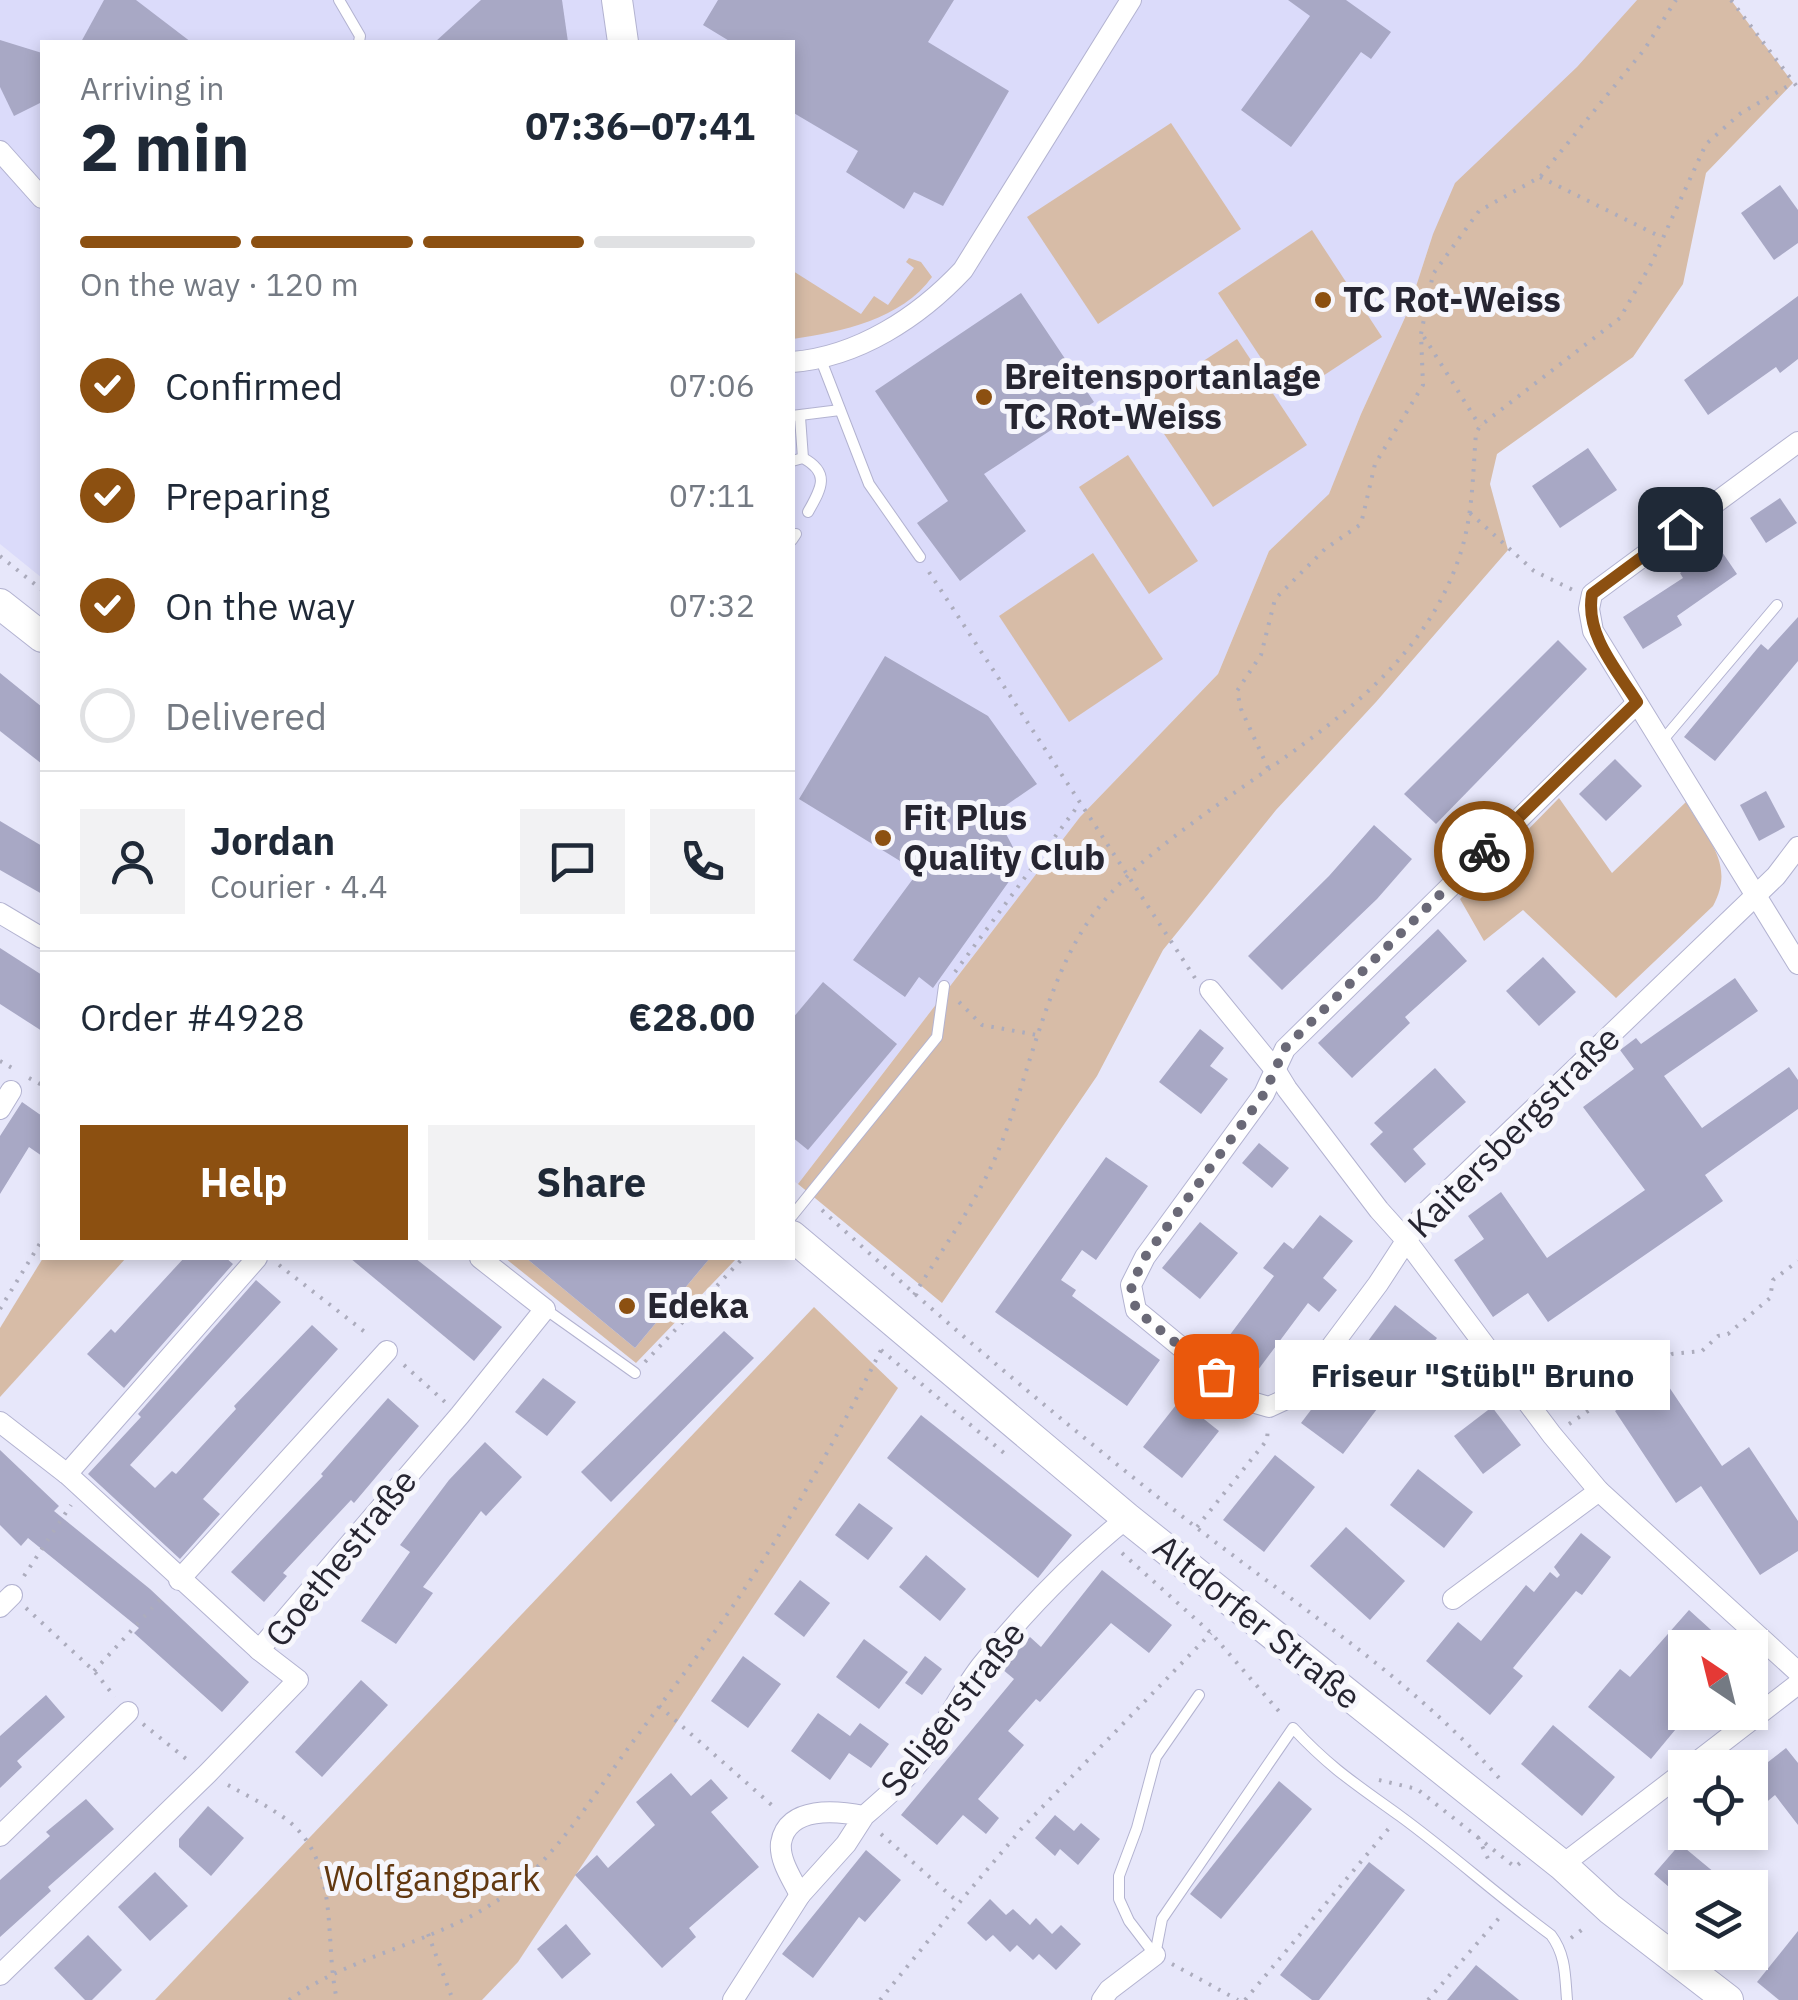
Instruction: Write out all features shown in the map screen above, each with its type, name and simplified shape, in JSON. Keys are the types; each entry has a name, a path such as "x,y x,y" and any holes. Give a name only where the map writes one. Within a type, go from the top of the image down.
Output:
{"main road":[{"path":"616,0 624,40"},
{"path":"0,604 40,635"},
{"name":"Altdorfer Straße","path":"795,1239 1115,1527 1562,1865 1610,1909 1728,2000"}],"street":[{"path":"795,362 821,360 916,315 963,270 1131,0"},
{"path":"0,151 40,196"},
{"path":"1798,442 1592,594 1589,608 1593,630 1610,660 1798,964"},
{"path":"1269,1407 1245,1400 1136,1310 1131,1286 1145,1257 1264,1094 1285,1048 1637,702"},
{"name":"Kaitersbergstraße","path":"1269,1407 1295,1394 1378,1284 1422,1215 1776,876 1798,847"},
{"path":"0,913 40,937"},
{"path":"1210,990 1599,1491 1798,1672"},
{"path":"74,1481 254,1260"},
{"path":"482,1260 545,1310"},
{"name":"Goethestraße","path":"0,1975 298,1680 259,1650 545,1310"},
{"path":"179,1580 388,1350"},
{"path":"0,1422 74,1481 259,1650"},
{"path":"1452,1599 1599,1491"},
{"name":"Seligerstraße","path":"732,2000 800,1895 846,1844 864,1816 926,1754 980,1667 1115,1527"},
{"path":"1712,1750 1798,1684"},
{"path":"0,1836 128,1712"},
{"path":"1562,1865 1668,1784"},
{"name":"Seligerstraße","path":"792,1824 810,1814 837,1810 864,1816"},
{"path":"792,1824 781,1844 784,1864 800,1895"},
{"path":"1102,2000 1154,1955"}],"lane":[{"path":"338,0 360,40"},
{"path":"821,360 869,484 920,557"},
{"path":"808,512 823,480 816,466 798,460 796,417 840,410"},
{"path":"1662,741 1777,606"},
{"path":"795,1212 936,1037 944,986"},
{"path":"545,1310 635,1373"},
{"path":"1154,1955 1119,1899 1119,1876 1156,1757 1199,1695"},
{"path":"1154,1955 1162,1920 1293,1728 1353,1786 1399,1816 1550,1936 1559,1946 1564,1963 1567,2000"}],"path":[{"path":"1268,768 1237,691 1261,655 1275,599 1324,549 1362,524 1374,464 1423,385 1422,334 1433,274 1478,211 1540,177 1633,64 1676,0"},
{"path":"914,1294 971,1204 1000,1146 1038,1035 1078,938 1098,908 1160,845 1318,735 1377,686 1420,635 1447,587 1470,512 1476,433 1480,426 1620,318 1706,144 1741,113 1796,85 1731,0"},
{"path":"1540,177 1660,237"},
{"path":"1422,334 1480,426"},
{"path":"1470,512 1534,571 1573,590 1592,594"},
{"path":"0,556 40,588"},
{"path":"920,557 1196,981 1210,990"},
{"path":"1038,1035 982,1025 944,986 1080,803"},
{"path":"808,1197 914,1294 1196,1528 1398,1680 1468,1743 1501,1780"},
{"path":"0,1308 40,1243"},
{"path":"273,1260 388,1350 460,1415"},
{"path":"635,1373 742,1260"},
{"path":"1552,1435 1608,1398 1613,1385 1672,1354 1702,1350 1718,1336 1728,1334 1770,1298 1773,1280 1798,1261"},
{"path":"289,2000 331,1974 494,1903 556,1843 736,1601 842,1427 881,1350 1014,1462"},
{"path":"1196,1528 1268,1440 1269,1407"},
{"path":"74,1481 6,1601 94,1671 128,1712 187,1760 284,1818 316,1852 326,1894 331,1974 337,2000"},
{"path":"1115,1527 1212,1632 1293,1728"},
{"path":"94,1671 179,1580"},
{"path":"880,2000 1023,1826 1212,1632"},
{"path":"658,1706 792,1824"},
{"path":"1363,1776 1417,1788 1477,1836"},
{"path":"864,1816 959,1903"},
{"path":"1154,1955 1242,2000 1399,1816"},
{"path":"1428,2000 1510,1906"},
{"path":"1559,1946 1610,1909"},
{"path":"428,1934 450,1995"}],"shaded area":[{"path":"0,0 1637,0 1433,234 1408,311 1329,495 1269,551 1218,674 1080,817 798,1184 795,40 40,40 40,576 0,544"}],"green space":[{"path":"1637,0 1731,0 1793,83 1706,173 1683,284 1633,357 1497,454 1490,484 1508,550 1276,810 1163,950 1097,1076 942,1303 798,1184 1080,817 1218,674 1269,551 1329,494 1408,311 1433,234 1455,183 1577,67"},
{"path":"1171,123 1241,229 1098,324 1027,217"},
{"path":"1312,230 1382,337 1288,399 1218,293"},
{"path":"909,258 921,262 932,277 904,303 869,321 795,339 795,272 861,314 874,296 888,305 914,268 906,262"},
{"path":"1237,339 1307,445 1213,507 1142,401"},
{"path":"1128,455 1198,561 1149,594 1079,487"},
{"path":"1093,553 1163,659 1069,722 999,616"},
{"path":"1559,798 1612,873 1686,802 1720,864 1719,891 1713,906 1616,998 1523,910 1484,941 1460,899"},
{"path":"42,1260 124,1260 0,1397 0,1328"},
{"path":"507,1260 528,1260 635,1348 708,1260 735,1260 636,1363"},
{"name":"Wolfgangpark","path":"814,1307 898,1388 518,1962 482,2000 155,2000"}],"building":[{"path":"104,0 136,0 188,40 82,40"},
{"path":"481,0 562,0 568,40 437,40"},
{"path":"718,0 954,0 928,42 1009,91 943,206 914,192 904,209 846,172 858,151 795,114 795,40 728,40 703,25"},
{"path":"1288,0 1346,0 1391,32 1371,59 1361,52 1291,147 1241,110 1310,16"},
{"path":"0,40 40,52 40,103 14,116 0,87"},
{"path":"1780,185 1798,210 1798,243 1774,260 1741,213"},
{"name":"Breitensportanlage TC Rot-Weiss","path":"1021,293 1094,402 984,474 1026,531 960,581 917,523 948,501 875,391"},
{"path":"1798,296 1798,359 1780,373 1776,367 1708,415 1684,380"},
{"path":"1588,448 1617,490 1560,528 1532,486"},
{"path":"1780,498 1797,523 1766,543 1750,518"},
{"path":"1718,546 1737,574 1677,616 1682,625 1643,649 1623,617 1683,578 1680,573"},
{"path":"1798,617 1798,661 1715,761 1684,737 1761,644 1768,650"},
{"path":"1558,640 1587,669 1436,824 1404,794"},
{"path":"885,656 988,716 1037,784 995,813 1015,851 1010,858 1020,866 933,988 919,977 905,997 853,960 918,872 799,799"},
{"path":"0,673 40,705 40,762 0,731"},
{"path":"1615,759 1642,786 1606,821 1579,794"},
{"path":"1766,791 1785,827 1759,841 1740,805"},
{"path":"0,821 40,845 40,893 0,870"},
{"path":"1374,825 1412,859 1377,899 1282,990 1248,956"},
{"path":"1438,929 1467,961 1405,1017 1410,1023 1352,1078 1318,1043"},
{"path":"0,948 40,974 40,1030 0,1004"},
{"path":"1543,957 1576,992 1539,1026 1506,991"},
{"path":"1735,978 1758,1011 1664,1076 1702,1128 1789,1067 1798,1080 1798,1109 1705,1175 1723,1201 1548,1322 1528,1293 1493,1317 1454,1260 1484,1239 1468,1216 1501,1192 1547,1258 1645,1190 1583,1107 1634,1069 1620,1050 1636,1038 1641,1044"},
{"path":"823,982 897,1044 808,1150 795,1139 795,1015"},
{"path":"1200,1029 1224,1048 1210,1066 1228,1079 1201,1114 1159,1082"},
{"path":"1435,1068 1466,1102 1413,1149 1426,1164 1405,1183 1370,1144 1383,1132 1374,1123"},
{"path":"22,1102 40,1115 40,1155 29,1147 0,1194 0,1136"},
{"path":"1259,1143 1289,1168 1272,1188 1242,1163"},
{"path":"1106,1157 1148,1186 1096,1260 1082,1250 1061,1280 1076,1290 1072,1296 1160,1360 1127,1406 995,1312"},
{"path":"1320,1215 1353,1241 1323,1278 1337,1290 1319,1312 1308,1303 1249,1382 1214,1356 1274,1276 1263,1268 1284,1242 1293,1249"},
{"path":"1200,1222 1238,1253 1200,1299 1162,1268"},
{"path":"182,1260 228,1260 233,1264 124,1388 87,1354 111,1329 115,1333"},
{"path":"352,1260 418,1260 502,1327 474,1361"},
{"name":"Edeka","path":"528,1260 708,1260 635,1348"},
{"path":"256,1280 281,1302 130,1465 155,1488 172,1471 176,1474 236,1409 234,1406 312,1325 338,1349 203,1499 220,1514 180,1559 88,1474"},
{"path":"1395,1305 1437,1338 1410,1373 1368,1341"},
{"path":"724,1331 754,1358 611,1502 581,1472"},
{"path":"1336,1377 1377,1409 1343,1454 1301,1423"},
{"path":"543,1378 576,1402 547,1436 515,1412"},
{"path":"1663,1378 1722,1466 1749,1447 1798,1521 1798,1551 1760,1575 1701,1486 1676,1503 1615,1411"},
{"path":"388,1398 419,1426 354,1503 351,1500 283,1573 287,1576 264,1602 231,1572 323,1476"},
{"path":"1180,1400 1219,1431 1182,1478 1143,1447"},
{"path":"1492,1407 1521,1445 1483,1474 1454,1436"},
{"path":"921,1415 1072,1535 1038,1578 887,1458"},
{"path":"485,1442 522,1477 486,1516 481,1511 423,1587 433,1593 396,1644 361,1621 410,1552 400,1545 449,1480"},
{"path":"0,1450 59,1506 54,1511 150,1589 249,1682 222,1712 134,1633 139,1628 28,1538 21,1546 0,1525"},
{"path":"1275,1455 1315,1487 1264,1552 1223,1520"},
{"path":"1418,1469 1473,1512 1444,1548 1390,1505"},
{"path":"859,1503 893,1528 868,1560 835,1535"},
{"path":"1346,1527 1405,1581 1370,1620 1310,1566"},
{"path":"1581,1533 1611,1557 1582,1595 1576,1591 1513,1668 1523,1676 1490,1715 1426,1661 1458,1622 1481,1641 1526,1585 1534,1592 1550,1572 1557,1578 1560,1575 1554,1567"},
{"path":"926,1555 966,1589 940,1621 899,1587"},
{"path":"1102,1570 1172,1625 1149,1653 1111,1623 1040,1702 1036,1699 1008,1731 1024,1745 978,1799 999,1818 986,1834 963,1815 937,1845 901,1815 1014,1679 1002,1669 1030,1637 1041,1647"},
{"path":"800,1580 830,1603 804,1637 774,1614"},
{"path":"1689,1610 1711,1630 1671,1630"},
{"path":"1668,1634 1668,1730 1675,1730 1651,1759 1588,1707 1620,1669 1630,1677"},
{"path":"864,1639 908,1672 879,1709 836,1677"},
{"path":"743,1656 781,1684 748,1728 711,1701"},
{"path":"925,1656 942,1669 922,1695 905,1683"},
{"path":"361,1680 388,1705 322,1777 295,1752"},
{"path":"46,1695 65,1717 17,1761 22,1767 0,1788 0,1736"},
{"path":"818,1713 850,1736 860,1723 889,1744 871,1768 849,1753 830,1780 791,1751"},
{"path":"1553,1725 1615,1777 1582,1816 1521,1764"},
{"path":"1786,1748 1798,1763 1798,1825 1775,1795 1768,1801 1768,1762"},
{"path":"671,1773 691,1796 711,1779 728,1798 711,1812 759,1867 689,1928 696,1937 662,1968 575,1875 597,1855 608,1868 655,1825 636,1802"},
{"path":"1279,1781 1312,1809 1221,1919 1190,1894"},
{"path":"86,1799 114,1829 48,1887 51,1891 0,1937 0,1880 50,1836 46,1832"},
{"path":"208,1806 244,1838 211,1876 179,1847 179,1839"},
{"path":"1055,1815 1074,1831 1081,1823 1100,1839 1078,1865 1060,1849 1055,1856 1035,1838"},
{"path":"866,1850 901,1880 865,1922 859,1917 813,1978 782,1954"},
{"path":"1675,1850 1687,1850 1711,1870 1668,1870 1668,1886 1654,1874"},
{"path":"1369,1862 1405,1890 1319,2000 1312,2000 1280,1975"},
{"path":"155,1872 188,1906 150,1941 118,1907"},
{"path":"990,1899 1006,1915 1013,1909 1030,1925 1036,1918 1052,1934 1061,1925 1081,1944 1056,1970 1039,1954 1033,1960 1017,1945 1010,1952 993,1935 986,1941 967,1923"},
{"path":"566,1924 591,1954 562,1979 537,1949"},
{"path":"1798,1931 1798,2000 1779,2000 1757,1982"},
{"path":"88,1935 122,1970 92,2000 85,2000 54,1968"},
{"path":"1476,1965 1519,2000 1447,2000"}],"way so far":[{"path":"1216,1376 1136,1310 1131,1286 1145,1257 1264,1094 1285,1048 1484,851"}],"place":[{"name":"TC Rot-Weiss","path":"1323,300"},
{"name":"Breitensportanlage TC Rot-Weiss","path":"984,397"},
{"name":"Fit Plus Quality Club","path":"883,838"},
{"name":"Edeka","path":"627,1306"},
{"name":"Friseur \"Stübl\" Bruno","path":"1216,1376"}],"route":[{"path":"1484,851 1637,702 1593,630 1589,608 1592,594 1680,529"}]}
